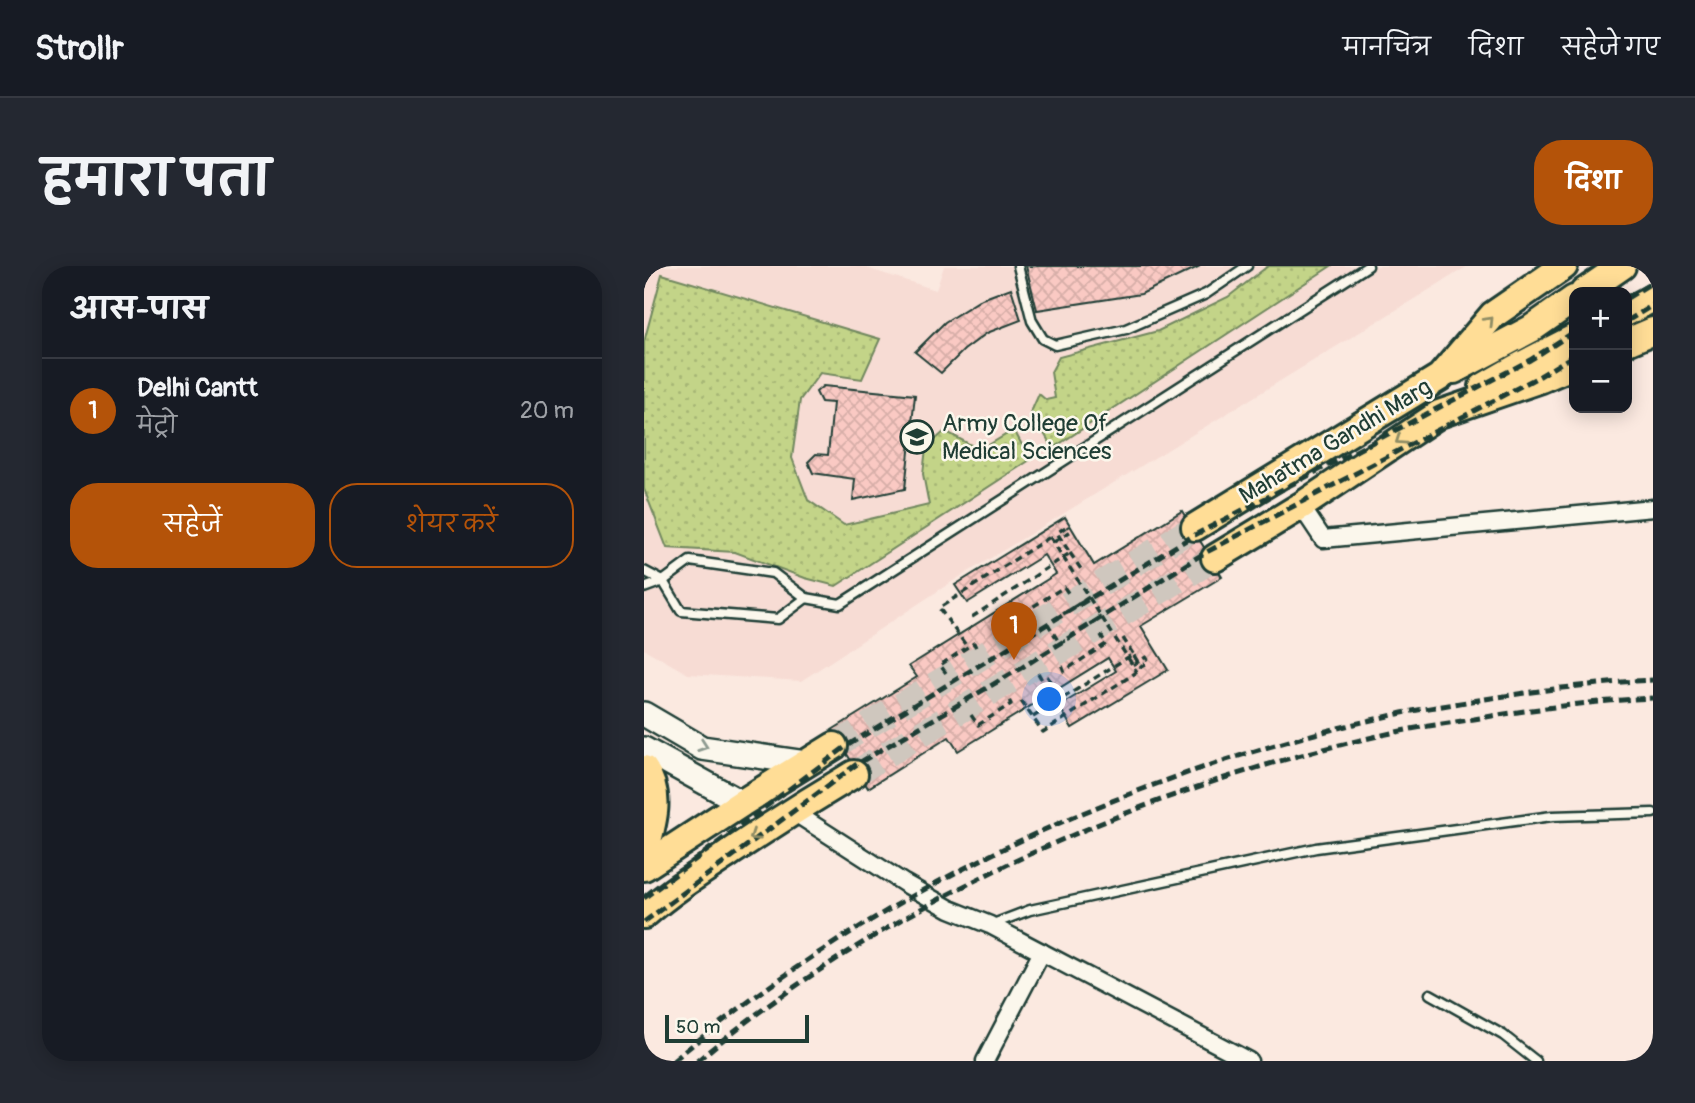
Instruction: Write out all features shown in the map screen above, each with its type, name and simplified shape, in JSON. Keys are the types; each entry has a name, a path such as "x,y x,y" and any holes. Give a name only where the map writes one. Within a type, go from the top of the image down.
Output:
{"main road":[{"name":"Mahatma Gandhi Marg","path":"1195,527 1440,377 1493,315 1564,266"},
{"path":"1591,287 1622,266"},
{"path":"1632,309 1653,298"},
{"path":"1440,377 1531,329 1569,302"},
{"path":"1632,340 1653,331"},
{"path":"1439,414 1516,368 1569,341"},
{"name":"Mahatma Gandhi Marg","path":"1215,558 1301,506 1439,414 1569,367"},
{"path":"644,867 834,746"},
{"path":"644,769 653,784 655,800 654,816 644,855"},
{"path":"644,915 666,895 792,811 854,774"}],"street":[{"path":"1301,506 1323,539 1653,508"},
{"path":"644,713 702,748 806,763"},
{"path":"644,749 742,803"},
{"path":"792,811 904,883 950,909 990,925 1249,1061"},
{"path":"985,1061 1042,952"}],"lane":[{"path":"1018,266 1032,321 1043,339 1055,345 1126,329 1206,294 1247,266"},
{"path":"644,588 663,581 690,561 773,573 806,598 841,604 1368,266"},
{"path":"644,571 663,581 681,611 778,619 806,598"},
{"path":"990,925 1030,910 1316,848 1552,816 1653,813"},
{"path":"1430,994 1503,1035 1536,1061"}],"path":[{"path":"1054,542 1062,537 1071,531 1067,526 1057,533 1064,543 1081,569"},
{"path":"965,644 939,608 1050,537 1137,672 1043,732 1021,701"},
{"path":"972,617 1070,553"},
{"path":"1032,615 1029,609 1064,587 1070,596"},
{"path":"1089,597 1048,624 1060,644 1102,618"},
{"path":"1011,632 1000,614 1005,610 1014,626"},
{"path":"1062,666 1064,671 1106,644 1101,635"},
{"path":"1124,638 1133,654 1137,660 1141,667 1149,662 1146,657 1139,661 1133,665"},
{"path":"946,673 940,665 974,643 977,650"},
{"path":"1033,718 1133,654"},
{"path":"1038,673 1049,692 1055,688 1047,676"},
{"path":"971,715 978,725 1011,704 1009,700"}],"shaded area":[{"name":"Army College Of Medical Sciences","path":"644,266 860,266 936,290 944,266 1468,266 950,583 801,681 688,674 644,649"}],"green space":[{"path":"1268,266 1331,266 1053,448 1031,412 1039,394 1046,400 1055,398 1051,372 1059,357 1158,331 1228,297"},
{"path":"662,274 880,339 862,379 820,373 800,400 792,458 808,500 844,525 929,505 923,474 926,448 945,431 980,450 1014,430 1030,460 836,586 805,578 735,552 667,548 644,489 644,342"}],"building":[{"path":"1026,266 1200,266 1141,294 1037,310"},
{"path":"1011,288 1021,320 987,333 964,350 941,373 915,352 945,322 982,299"},
{"path":"823,386 915,395 905,489 853,500 855,479 813,473 808,462 816,454 828,455 833,403 821,402 816,392"},
{"path":"1182,511 1222,577 1141,626 1168,670 1072,728 1059,706 1116,671 1108,658 958,751 949,737 868,788 832,730 917,677 909,666 1056,574 1044,555 967,603 955,585 1065,517 1094,565"}],"tunnel":[{"path":"834,746 1195,527"},
{"path":"854,774 1215,558"}],"railway":[{"path":"1632,295 1653,282"},
{"path":"1632,318 1653,305"},
{"path":"644,898 848,745 1191,537 1530,360 1569,335"},
{"path":"644,922 857,764 1021,668 1201,555 1540,376 1569,358"},
{"path":"673,1061 753,998 836,941 924,890 1014,844 1107,803 1202,768 1300,738 1398,714 1536,691 1653,680"},
{"path":"697,1061 773,1002 854,948 940,899 1029,854 1121,815 1214,781 1308,753 1401,731 1541,709 1653,698"}],"place":[{"name":"Army College Of Medical Sciences","path":"917,437"},
{"name":"Delhi Cantt","path":"1014,660"}]}
